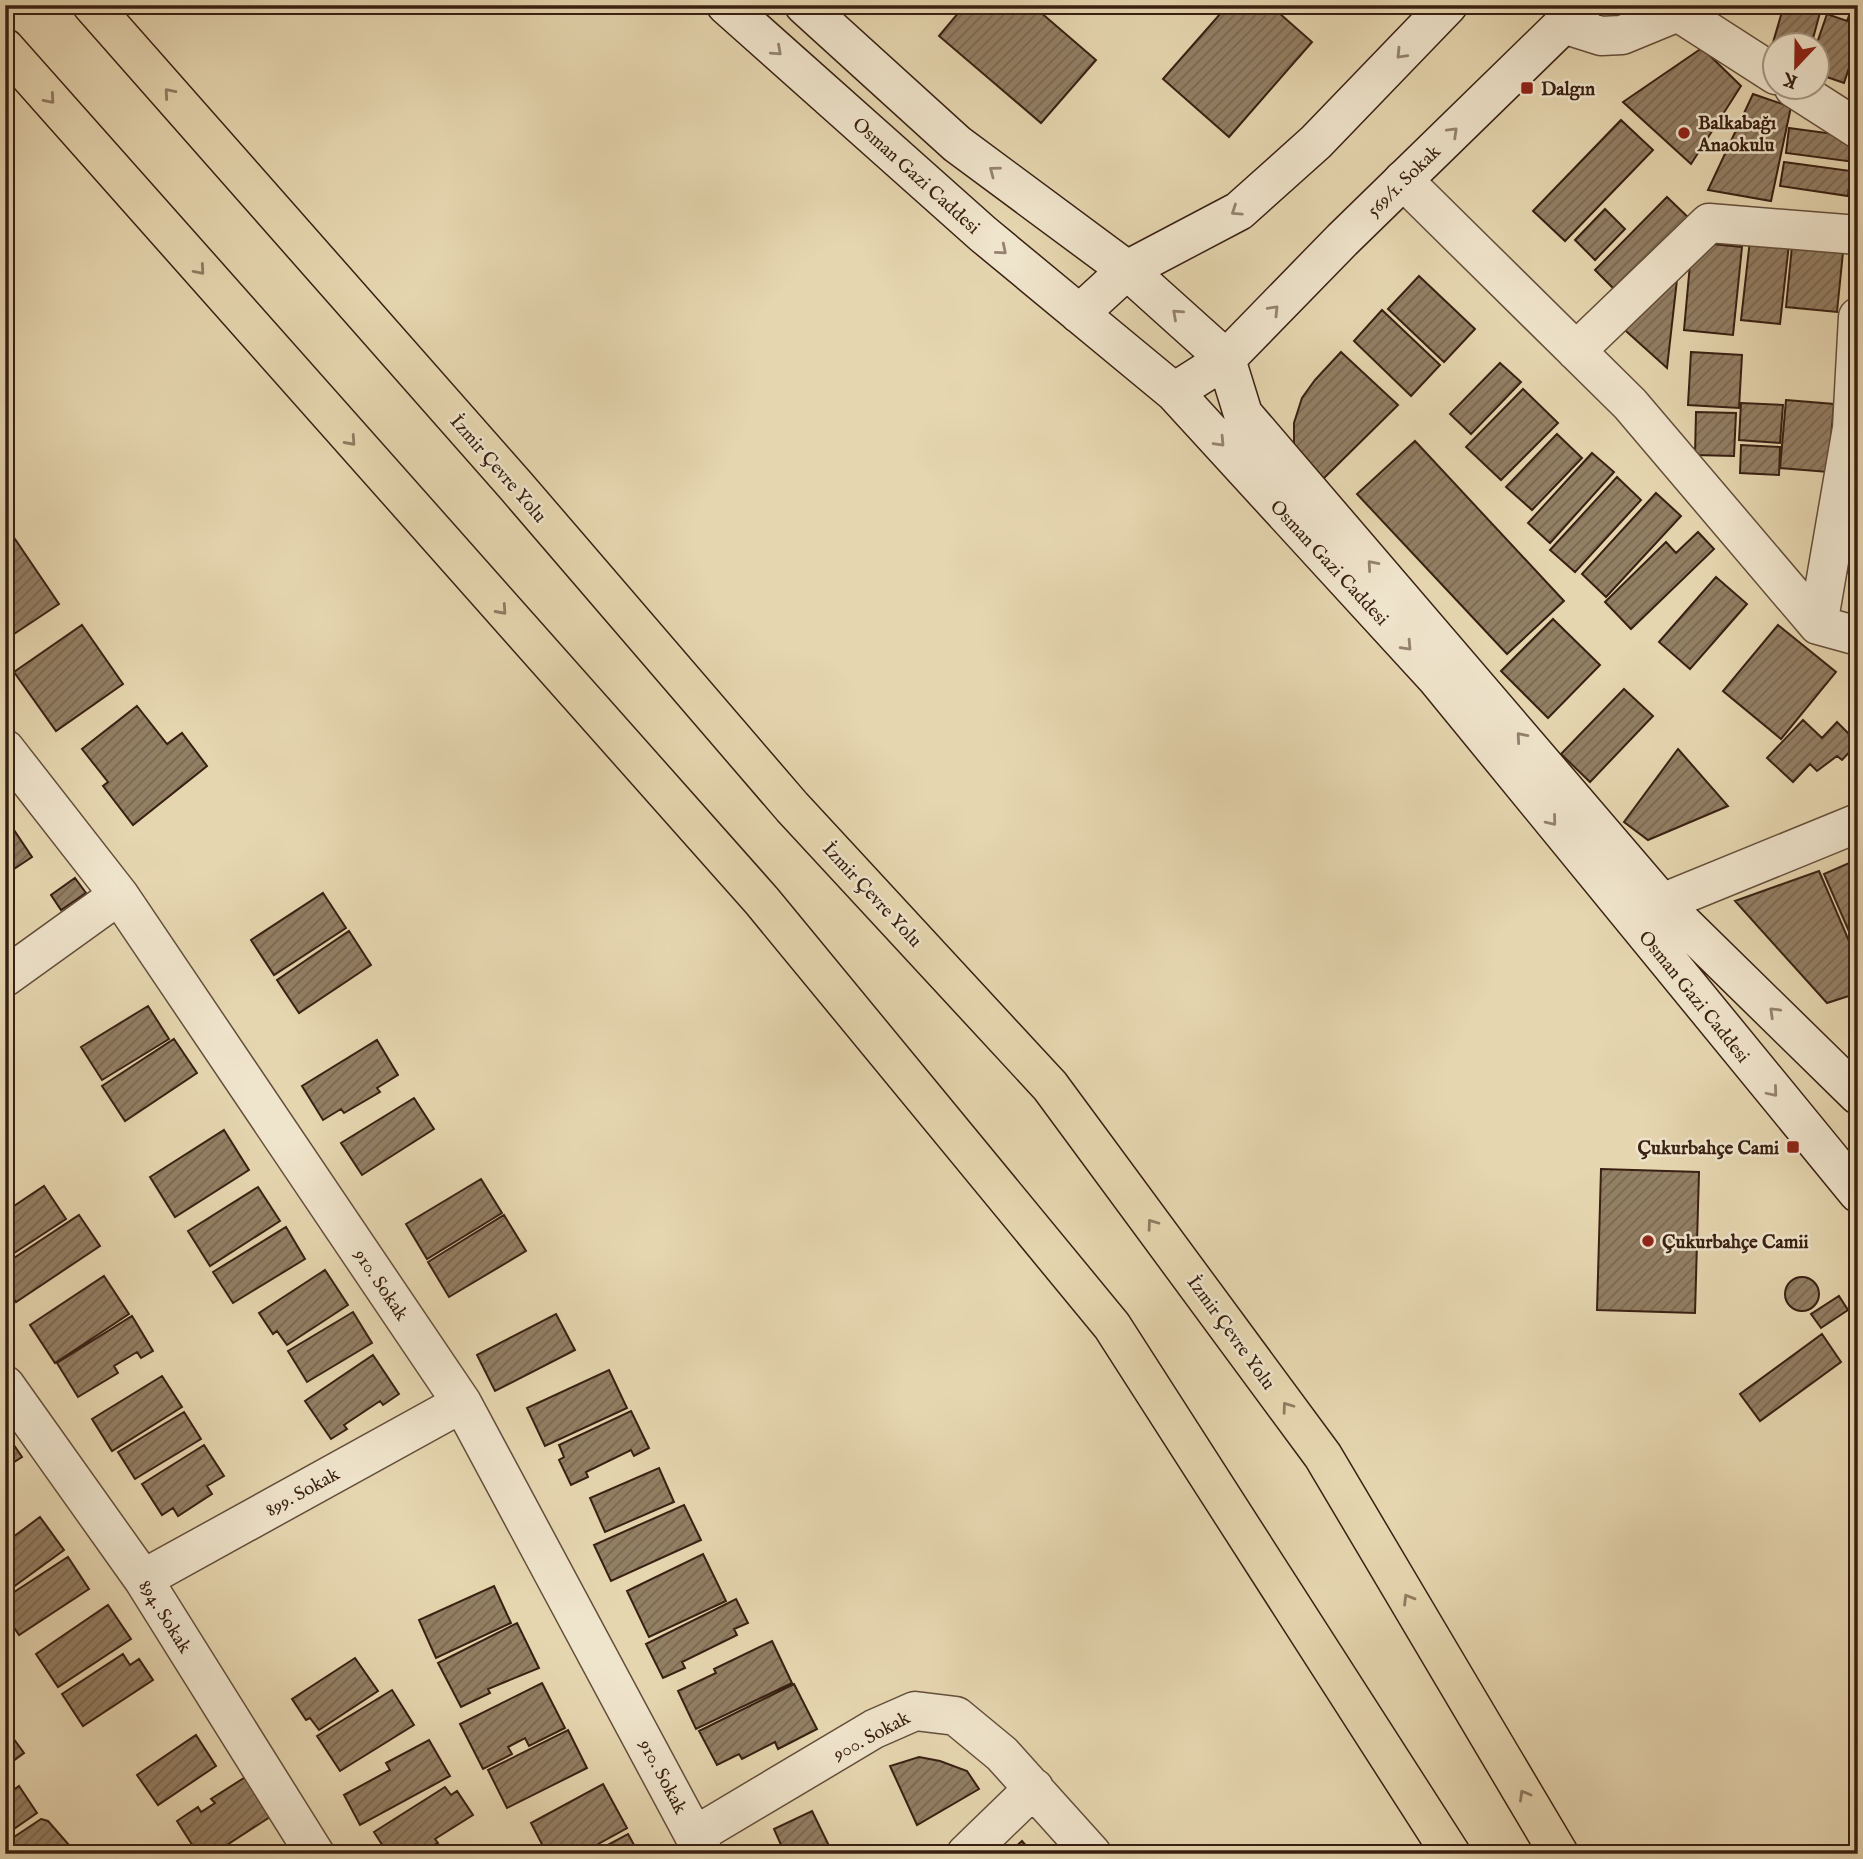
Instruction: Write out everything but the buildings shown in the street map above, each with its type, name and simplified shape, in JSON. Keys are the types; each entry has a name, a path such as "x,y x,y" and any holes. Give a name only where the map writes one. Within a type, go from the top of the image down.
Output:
{"highway":[{"name":"İzmir Çevre Yolu","path":"92,5 516,486 792,807 1050,1086 1323,1456 1559,1854"},
{"path":"5,48 762,901 1112,1325 1451,1854"}],"street":[{"name":"Osman Gazi Caddesi","path":"726,5 1079,314 1174,392 1437,678 1858,1193"},
{"path":"804,5 957,144 1127,270 1226,359"},
{"path":"1079,314 1127,270 1239,211 1316,142 1448,5"},
{"path":"1573,15 1601,36 1622,35 1681,9 1762,65"},
{"name":"569/1. Sokak","path":"1174,392 1226,359 1403,180 1573,15"},
{"path":"1816,102 1858,129"},
{"path":"1403,180 1630,404 1818,625 1858,636"},
{"path":"1576,351 1709,223 1858,234"},
{"path":"1818,625 1855,429 1858,317"},
{"name":"Osman Gazi Caddesi","path":"1226,359 1243,415 1662,903 1858,1095"},
{"name":"910. Sokak","path":"5,749 119,895 462,1403 700,1844"},
{"path":"1662,903 1858,823"},
{"path":"5,977 119,895"},
{"path":"1809,1047 1858,1071"},
{"path":"1823,1152 1858,1167"},
{"name":"894. Sokak","path":"5,1385 143,1579 315,1854"},
{"name":"899. Sokak","path":"143,1579 462,1403"},
{"name":"900. Sokak","path":"700,1844 874,1729 915,1711 957,1717 1002,1754 1093,1854"},
{"path":"966,1854 1034,1788"}],"place":[{"name":"Dalgın","path":"1527,88"},
{"name":"Balkabağı Anaokulu","path":"1684,133"},
{"name":"Çukurbahçe Cami","path":"1793,1147"},
{"name":"Çukurbahçe Camii","path":"1648,1241"}]}
